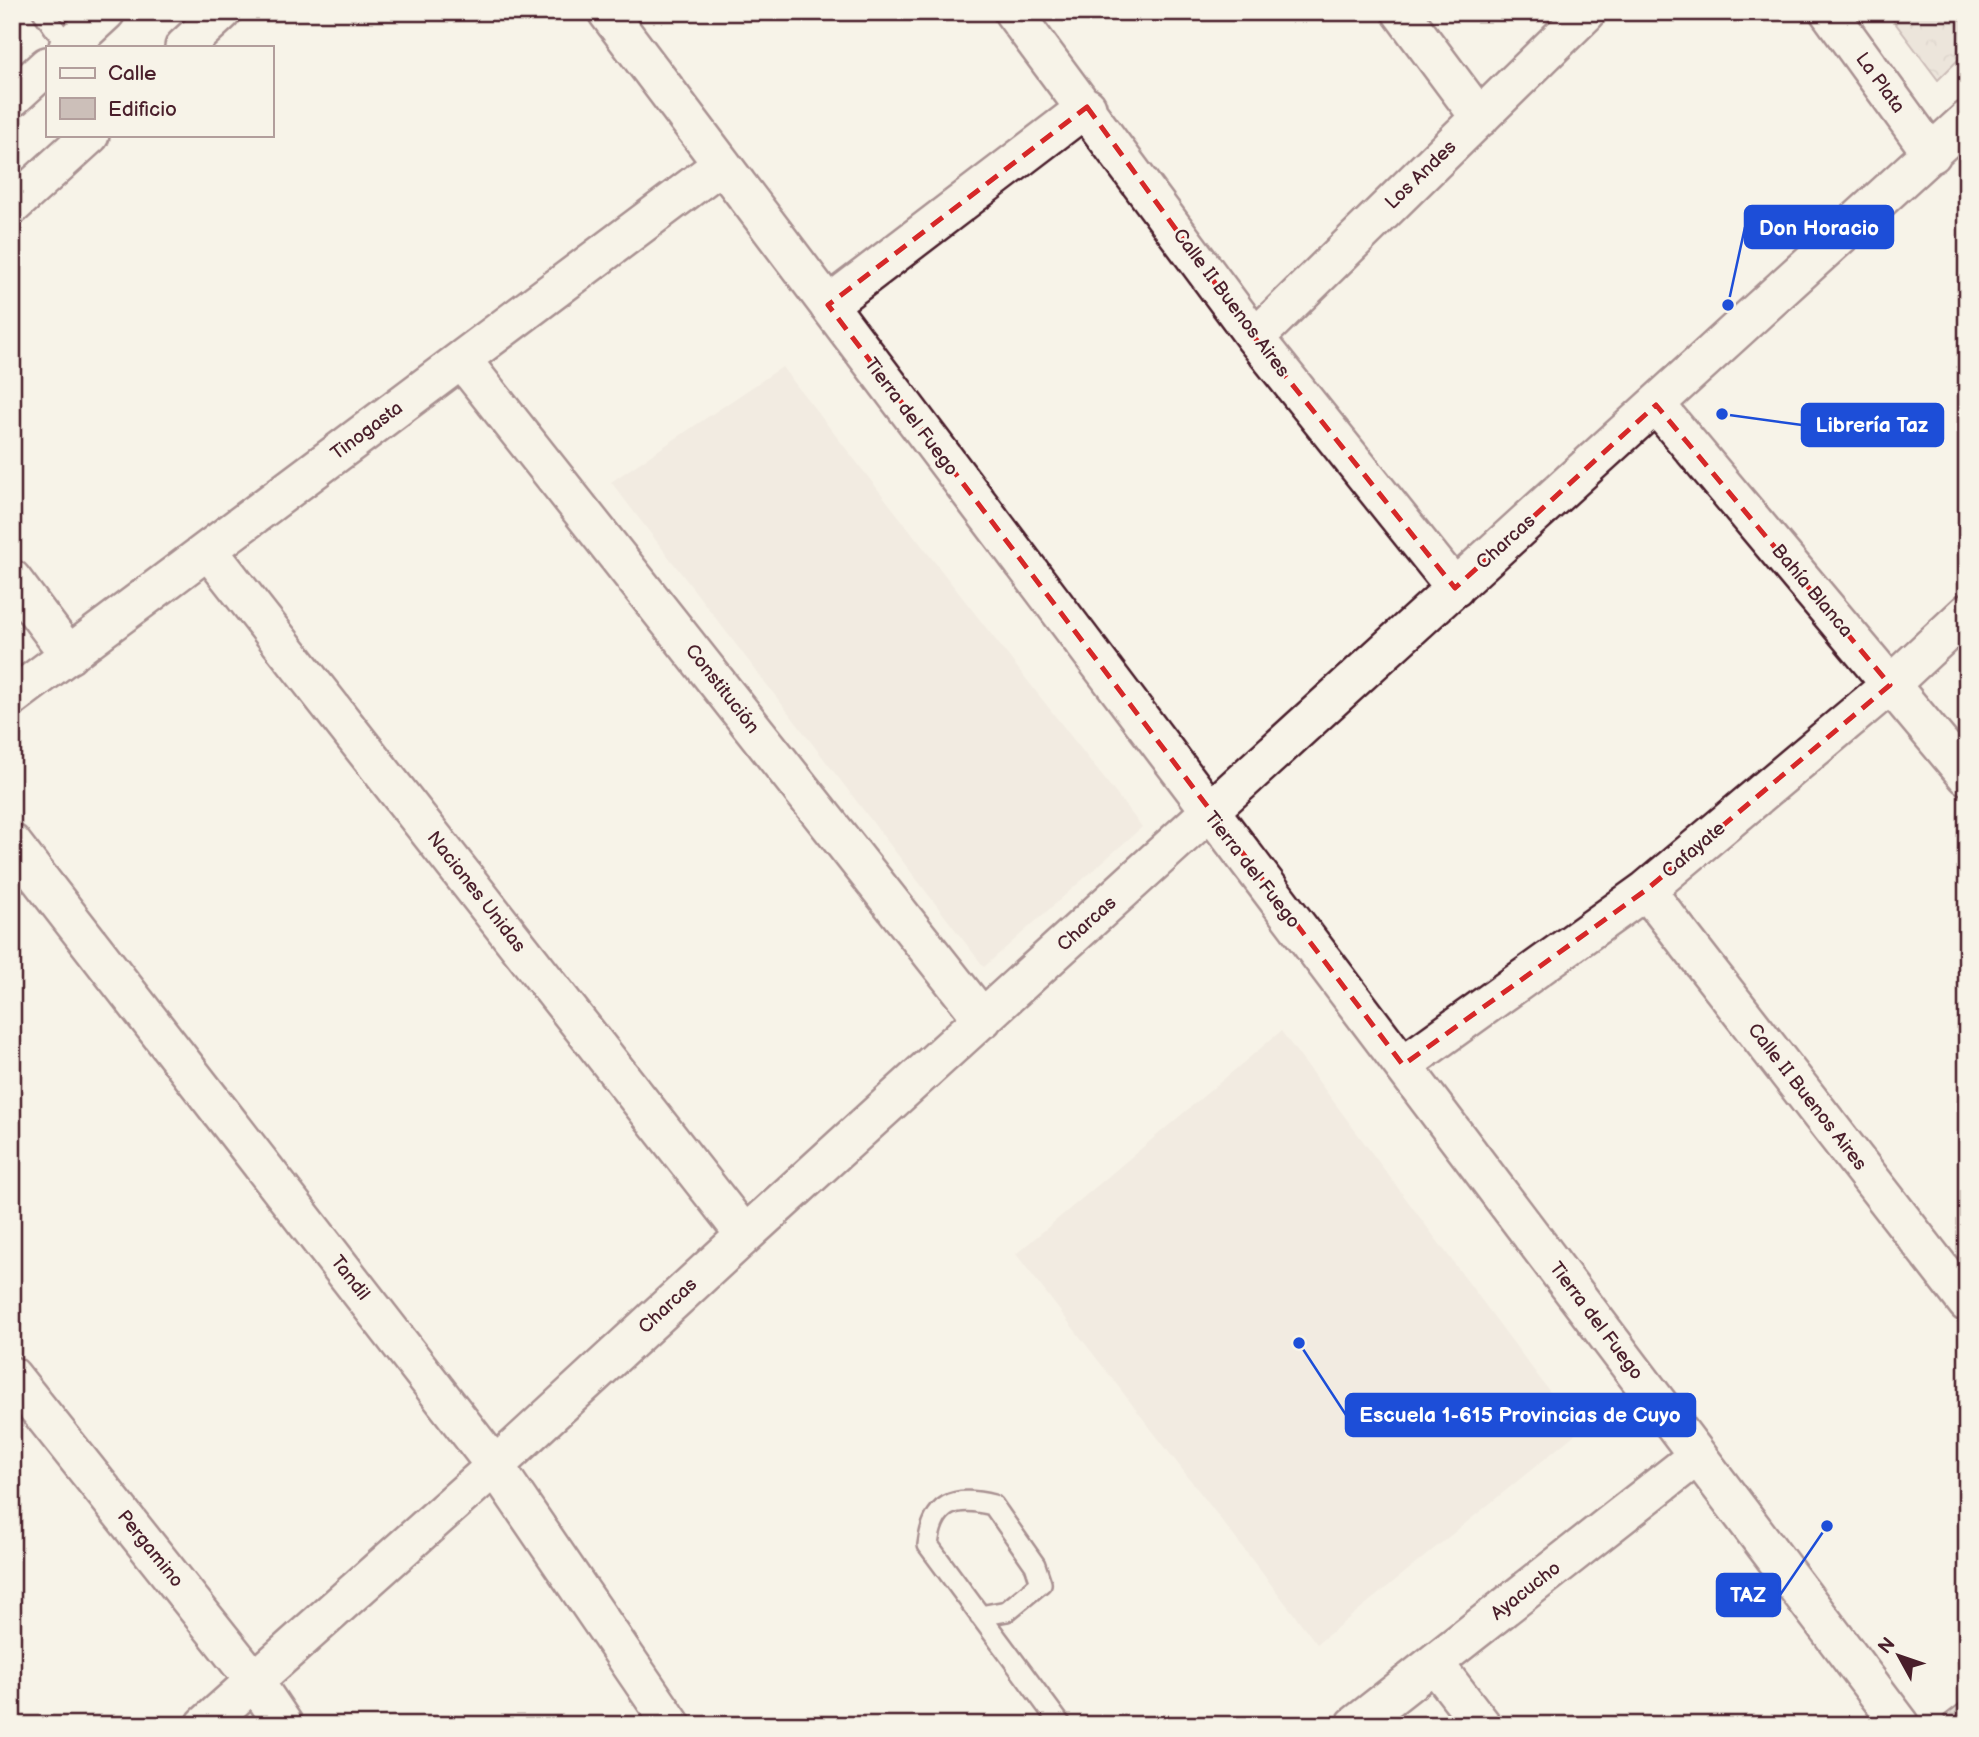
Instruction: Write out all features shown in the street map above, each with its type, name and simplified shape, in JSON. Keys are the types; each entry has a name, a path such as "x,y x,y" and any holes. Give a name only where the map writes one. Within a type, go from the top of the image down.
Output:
{"street":[{"path":"69,46 106,12"},
{"path":"185,46 222,12"},
{"name":"Tierra del Fuego","path":"607,12 1208,813 1403,1065 1901,1725"},
{"name":"Calle II Buenos Aires","path":"1013,12 1087,107 1255,338 1455,588"},
{"path":"1401,12 1480,118"},
{"name":"Los Andes","path":"1255,338 1587,12"},
{"name":"La Plata","path":"1829,12 1932,154"},
{"path":"12,98 46,67"},
{"path":"828,305 1087,107"},
{"name":"Charcas","path":"205,1725 253,1679 495,1466 1967,120"},
{"path":"12,206 89,136"},
{"name":"Tinogasta","path":"12,697 722,164"},
{"name":"Constitución","path":"462,360 983,1019"},
{"name":"Bahía Blanca","path":"1656,405 1967,776"},
{"name":"Naciones Unidas","path":"208,550 745,1235"},
{"path":"12,579 69,655"},
{"name":"Cafayate","path":"1403,1065 1646,890 1890,685 1967,612"},
{"name":"Tandil","path":"12,843 495,1466 672,1725"},
{"name":"Calle II Buenos Aires","path":"1646,890 1967,1303"},
{"name":"Pergamino","path":"12,1376 253,1679 284,1725"},
{"name":"Ayacucho","path":"1355,1725 1697,1456"},
{"path":"1434,1663 1482,1725"}],"lane":[{"path":"43,12 67,46"},
{"path":"980,1616 1007,1611 1041,1583 1035,1565 993,1505 972,1500 945,1504 930,1522 928,1545 980,1616 1061,1725"}],"highlighted area":[{"path":"1087,107 1255,338 1455,588 1656,405 1890,685 1646,890 1403,1065 828,305"}],"shaded area":[{"path":"782,367 1142,827 984,967 611,482"},
{"path":"1281,1031 1579,1431 1317,1644 1016,1254"}],"green space":[{"path":"1887,12 1967,12 1967,51 1938,80"}],"building":[{"path":"1967,1698 1967,1725 1951,1725 1944,1716"}],"place":[{"name":"Don Horacio","path":"1728,305"},
{"name":"Librería Taz","path":"1722,414"},
{"name":"Escuela 1-615 Provincias de Cuyo","path":"1299,1343"},
{"name":"TAZ","path":"1827,1526"}]}
